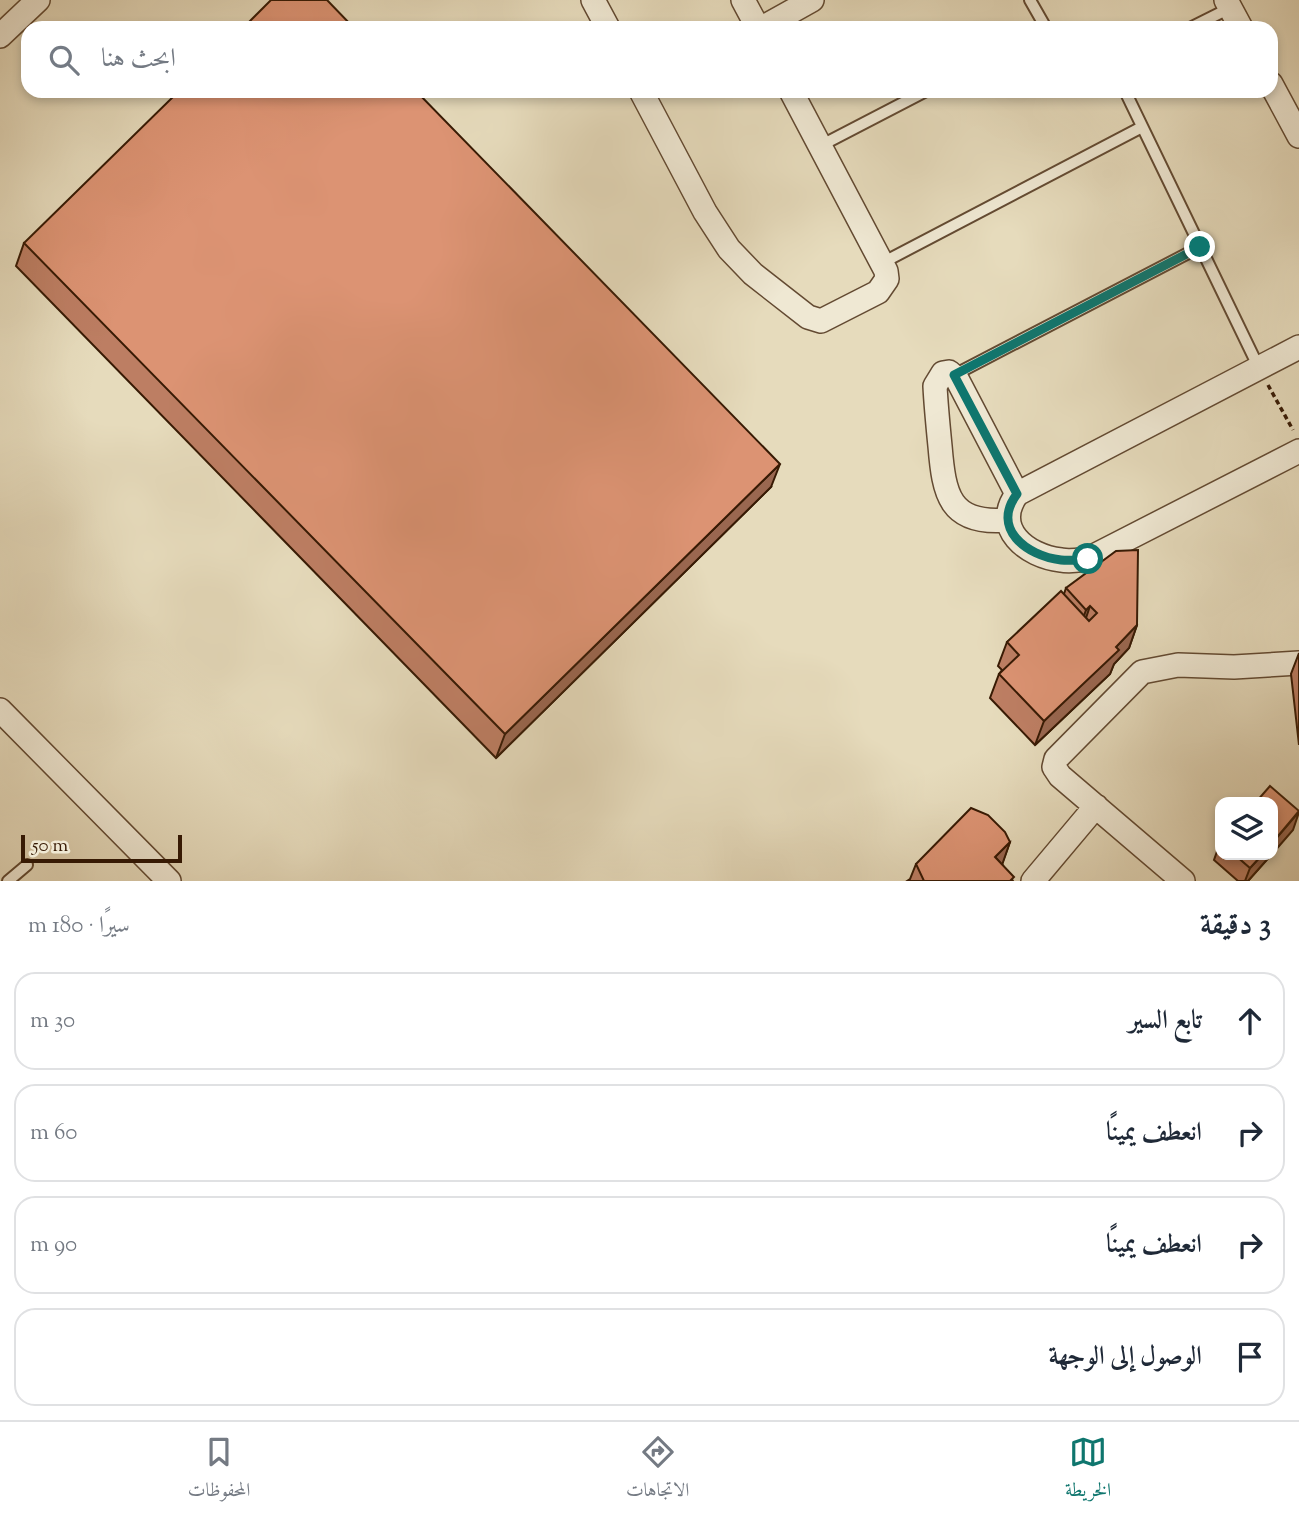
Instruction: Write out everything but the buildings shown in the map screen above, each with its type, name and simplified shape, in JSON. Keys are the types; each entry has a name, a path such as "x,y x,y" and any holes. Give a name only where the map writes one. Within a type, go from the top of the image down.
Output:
{"street":[{"path":"0,36 38,0"},
{"path":"593,0 604,21"},
{"path":"743,0 756,21"},
{"path":"773,21 812,0"},
{"path":"1228,4 1237,21"},
{"path":"1278,97 1299,136"},
{"path":"645,98 705,212 729,249 753,274 808,317 814,320 827,319 877,292 887,279 882,263 795,98"},
{"path":"1299,347 1017,494 1008,506 1007,520 1011,532 1039,554 1060,560 1088,559 1299,451"},
{"path":"1007,520 988,522 972,519 958,510 946,490 943,482 935,386 943,373 954,375 1017,494"},
{"path":"1183,881 1060,776 1054,767 1056,759 1142,672 1178,665 1234,667 1299,663"},
{"path":"0,710 170,881"},
{"path":"1033,881 1096,806"}],"lane":[{"path":"1030,0 1041,21"},
{"path":"1200,21 1228,4"},
{"path":"820,146 913,98"},
{"path":"1128,98 1259,368"},
{"path":"882,263 1142,127"},
{"path":"954,375 1200,247"},
{"path":"8,881 27,864"}],"path":[{"path":"1259,368 1299,441"}],"route":[{"path":"1088,559 1074,561 1046,557 1032,551 1011,532 1007,520 1008,506 1017,494 954,375 1200,247"}]}
